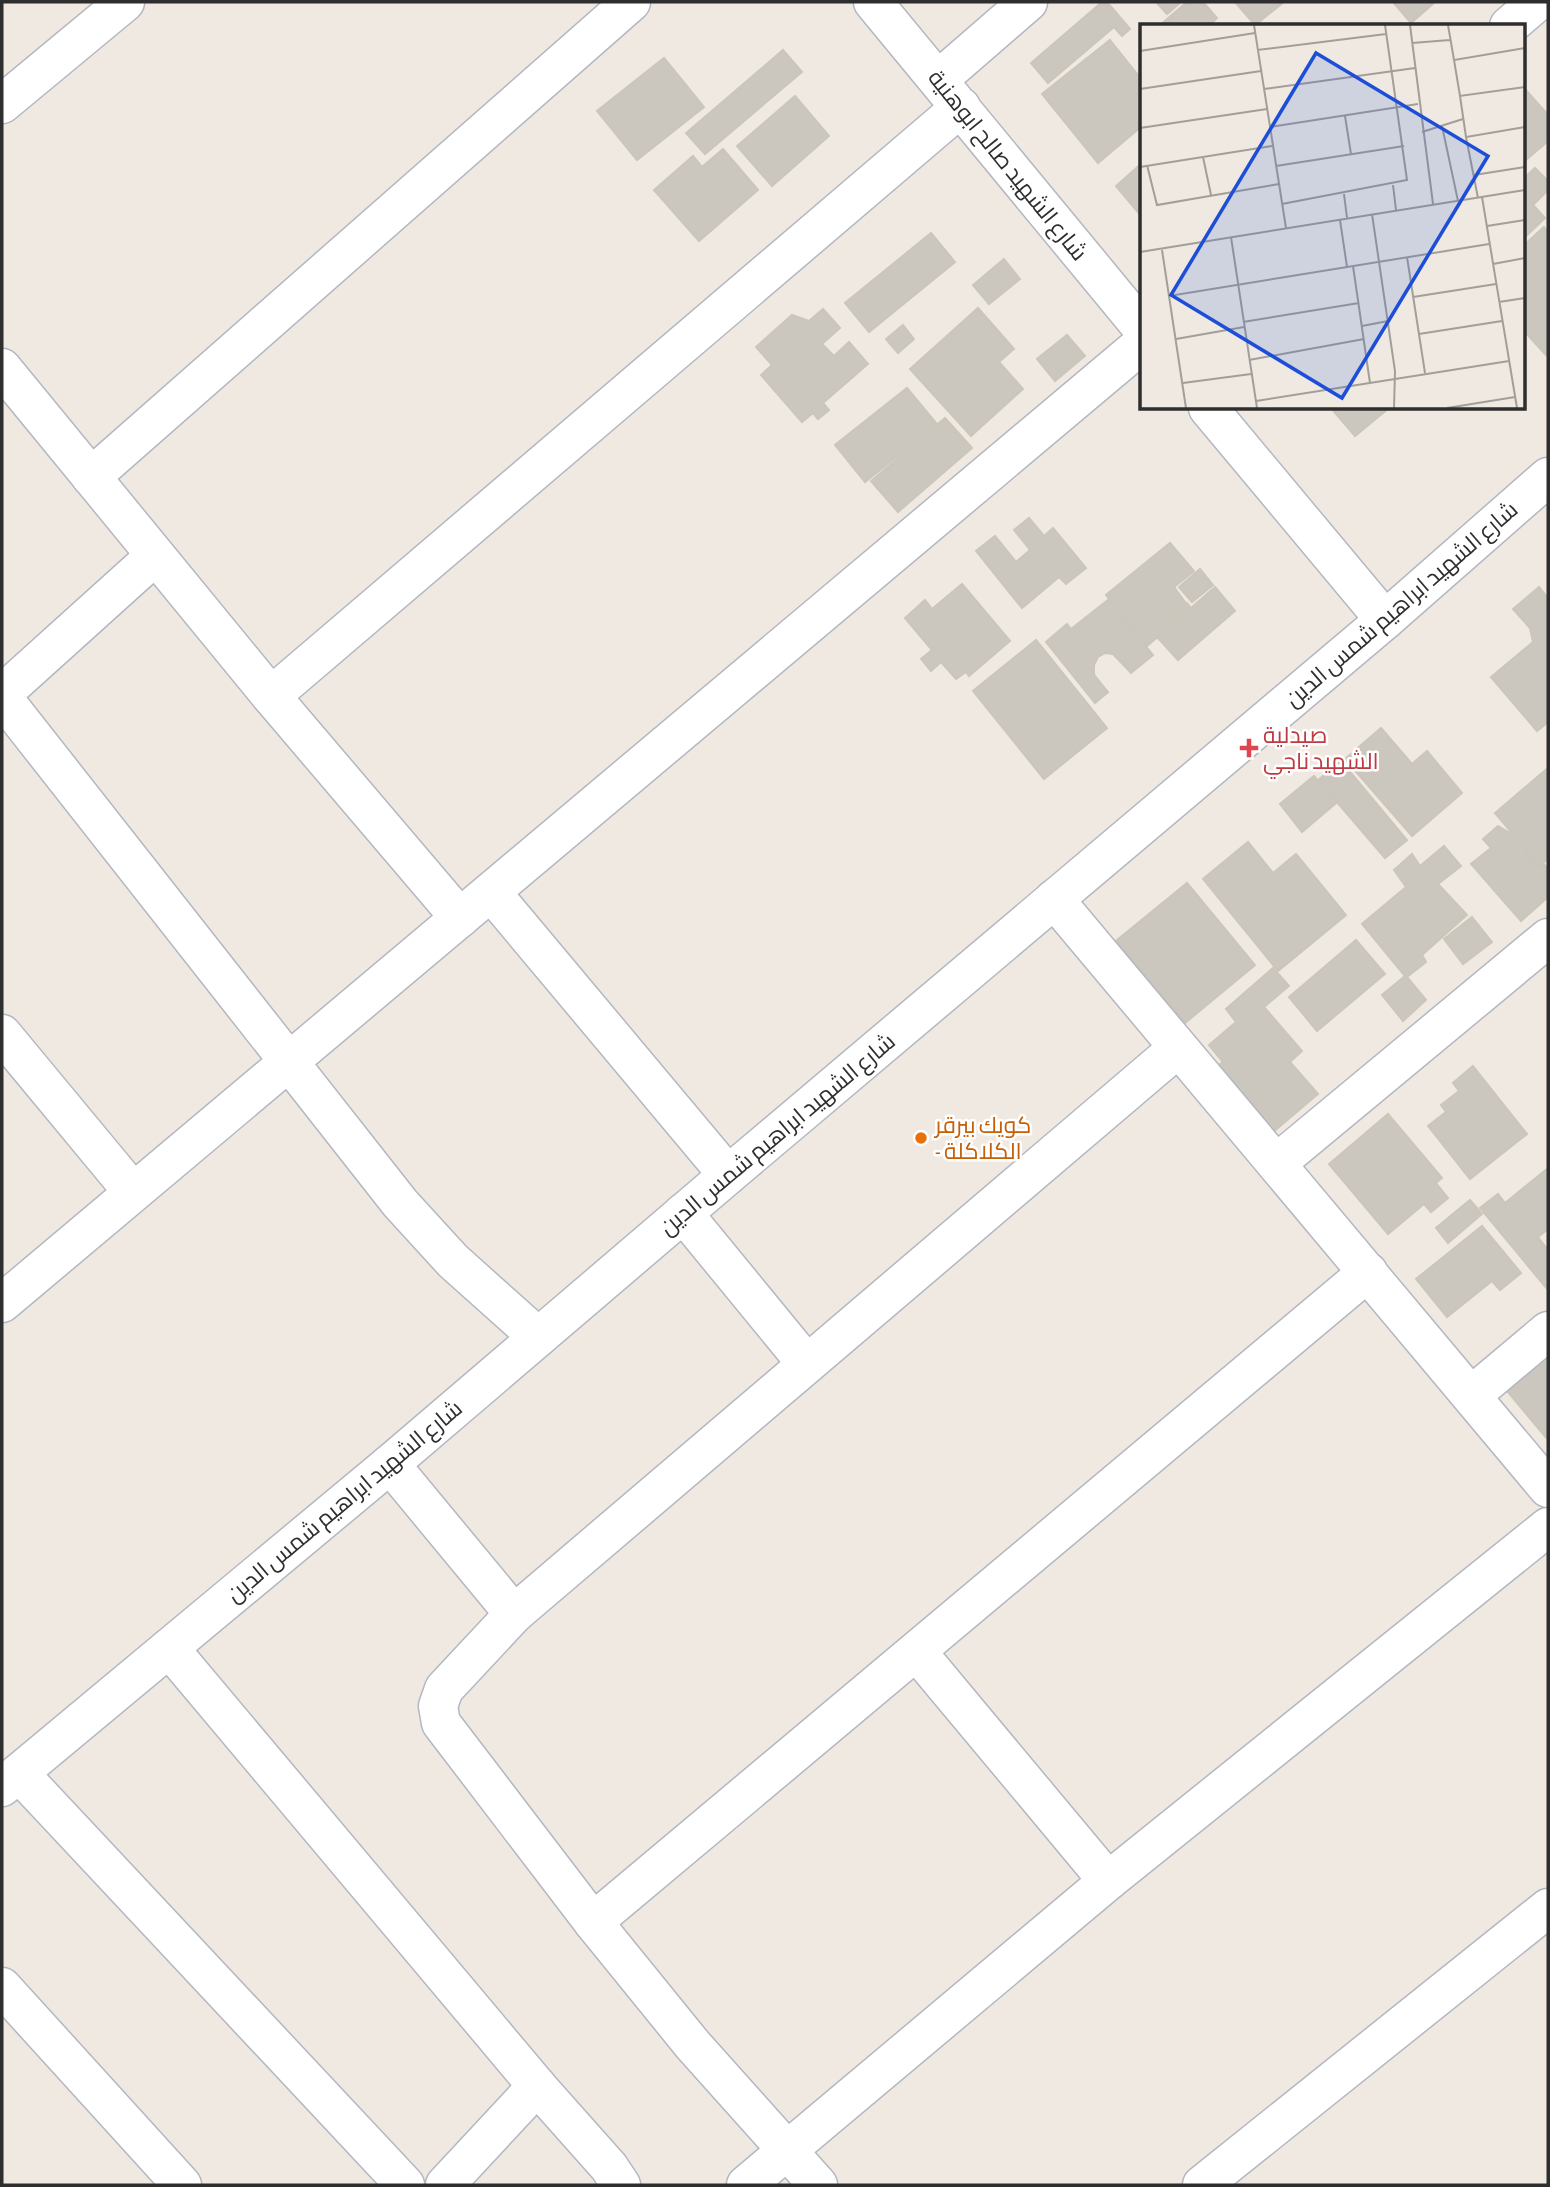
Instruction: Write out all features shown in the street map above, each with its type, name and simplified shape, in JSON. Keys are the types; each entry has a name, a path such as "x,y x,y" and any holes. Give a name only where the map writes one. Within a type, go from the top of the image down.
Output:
{"street":[{"path":"2,104 125,2"},
{"path":"91,477 631,2"},
{"name":"شارع الشهيد صالح ابوهنية","path":"873,2 1140,326"},
{"path":"271,696 949,93 1028,2"},
{"path":"1510,24 1537,2"},
{"path":"2,1303 1140,346"},
{"path":"2,368 271,696 460,918"},
{"path":"1210,410 1385,620"},
{"name":"شارع الشهيد ابراهيم شمس الدين","path":"10,1780 390,1464 1385,620 1548,477"},
{"path":"155,556 2,695 401,1203 453,1261 538,1337"},
{"path":"491,892 728,1175"},
{"path":"1054,899 1548,1488"},
{"path":"1277,1163 1548,938"},
{"path":"2,1034 133,1192"},
{"path":"818,2185 692,2044 593,1922 441,1723 438,1706 444,1689 513,1614 1178,1048"},
{"path":"683,1213 806,1363"},
{"path":"593,1922 1368,1272"},
{"path":"1472,1395 1548,1331"},
{"path":"390,1464 513,1614"},
{"path":"746,2185 1108,1881 1548,1527"},
{"path":"169,1648 537,2086 609,2167 621,2185"},
{"path":"917,1652 1108,1881"},
{"path":"10,1780 405,2185"},
{"path":"1202,2185 1548,1908"},
{"path":"7,2004 182,2185"},
{"path":"445,2185 537,2086"}],"building":[{"path":"1102,2 1107,2 1130,29 1122,36 1114,27 1048,83 1031,63"},
{"path":"1156,2 1181,2 1167,14"},
{"path":"1187,2 1203,2 1217,18 1211,24 1161,24"},
{"path":"1235,2 1284,2 1256,24"},
{"path":"1393,2 1435,2 1411,23"},
{"path":"1110,40 1140,78 1140,128 1098,163 1042,94"},
{"path":"783,50 802,72 705,154 686,133"},
{"path":"664,58 704,107 637,160 597,111"},
{"path":"1526,90 1548,115 1548,141 1526,160"},
{"path":"795,96 829,136 772,186 737,146"},
{"path":"723,149 758,190 699,241 654,190 693,156 702,167"},
{"path":"1140,165 1140,215 1116,186"},
{"path":"1535,168 1548,181 1548,190 1533,205 1545,218 1526,236 1526,176"},
{"path":"1544,227 1548,232 1546,355 1526,333 1526,243"},
{"path":"931,233 955,262 869,332 845,303"},
{"path":"1004,259 1020,279 989,304 973,285"},
{"path":"978,308 1014,349 999,362 1023,389 971,436 910,369"},
{"path":"823,309 840,328 822,344 834,356 849,342 868,364 823,403 829,410 818,419 813,413 802,422 761,375 772,365 756,347 792,315 809,321"},
{"path":"903,325 914,339 898,353 886,339"},
{"path":"1067,335 1085,356 1055,381 1037,359"},
{"path":"907,388 937,424 865,482 835,445"},
{"path":"1333,410 1387,410 1355,436"},
{"path":"945,418 972,448 898,512 871,481"},
{"path":"1029,518 1044,536 1053,528 1086,568 1066,584 1059,577 1022,608 976,551 995,536 1016,562 1030,550 1014,530"},
{"path":"1170,543 1194,571 1174,587 1185,602 1168,616 1174,623 1147,646 1106,595"},
{"path":"1200,569 1213,585 1192,602 1179,587"},
{"path":"962,584 1010,641 969,676 966,672 956,679 941,662 931,671 921,659 932,650 905,618 925,600 932,609"},
{"path":"1215,587 1235,611 1178,660 1158,638 1175,624 1170,617 1187,603 1191,608"},
{"path":"1539,587 1548,598 1548,722 1537,731 1491,677 1533,642 1530,628 1513,609"},
{"path":"1108,600 1153,655 1131,673 1113,654 1105,653 1098,657 1094,665 1094,675 1108,692 1095,703 1046,642 1067,624 1071,629"},
{"path":"1036,640 1107,728 1044,779 973,691"},
{"path":"1381,728 1412,764 1427,751 1462,793 1412,836 1345,759"},
{"path":"1341,761 1407,840 1385,858 1318,780"},
{"path":"1548,768 1548,858 1540,866 1495,813"},
{"path":"1314,776 1336,803 1302,832 1280,804"},
{"path":"1498,826 1510,833 1539,867 1544,864 1548,869 1548,897 1521,921 1471,864 1491,848 1483,839"},
{"path":"1248,842 1273,873 1296,854 1346,915 1278,971 1203,879"},
{"path":"1444,846 1461,866 1438,884 1467,915 1422,955 1426,962 1407,977 1426,1000 1403,1021 1382,995 1405,976 1362,924 1406,887 1394,870 1412,854 1420,866"},
{"path":"1187,883 1255,965 1185,1023 1116,941"},
{"path":"1472,917 1492,942 1463,964 1444,939"},
{"path":"1356,940 1385,974 1317,1031 1289,997"},
{"path":"1273,968 1289,986 1264,1007 1302,1051 1290,1062 1318,1094 1273,1132 1217,1066 1223,1062 1209,1045 1236,1022 1226,1009"},
{"path":"1473,1066 1527,1134 1470,1179 1428,1126 1446,1112 1441,1105 1459,1091 1453,1083"},
{"path":"1388,1114 1442,1178 1436,1183 1448,1198 1431,1212 1424,1204 1388,1234 1329,1164"},
{"path":"1548,1168 1548,1229 1538,1237 1548,1250 1548,1290 1480,1208 1498,1194 1505,1203"},
{"path":"1470,1200 1482,1214 1448,1243 1436,1228"},
{"path":"1482,1226 1521,1273 1500,1290 1492,1281 1447,1317 1416,1279"},
{"path":"1548,1355 1548,1440 1508,1392"}],"place":[{"name":"صيدلية الشهيد ناجي","path":"1249,748"},
{"name":"كويك بيرقر - الكلاكلة","path":"921,1138"}]}
